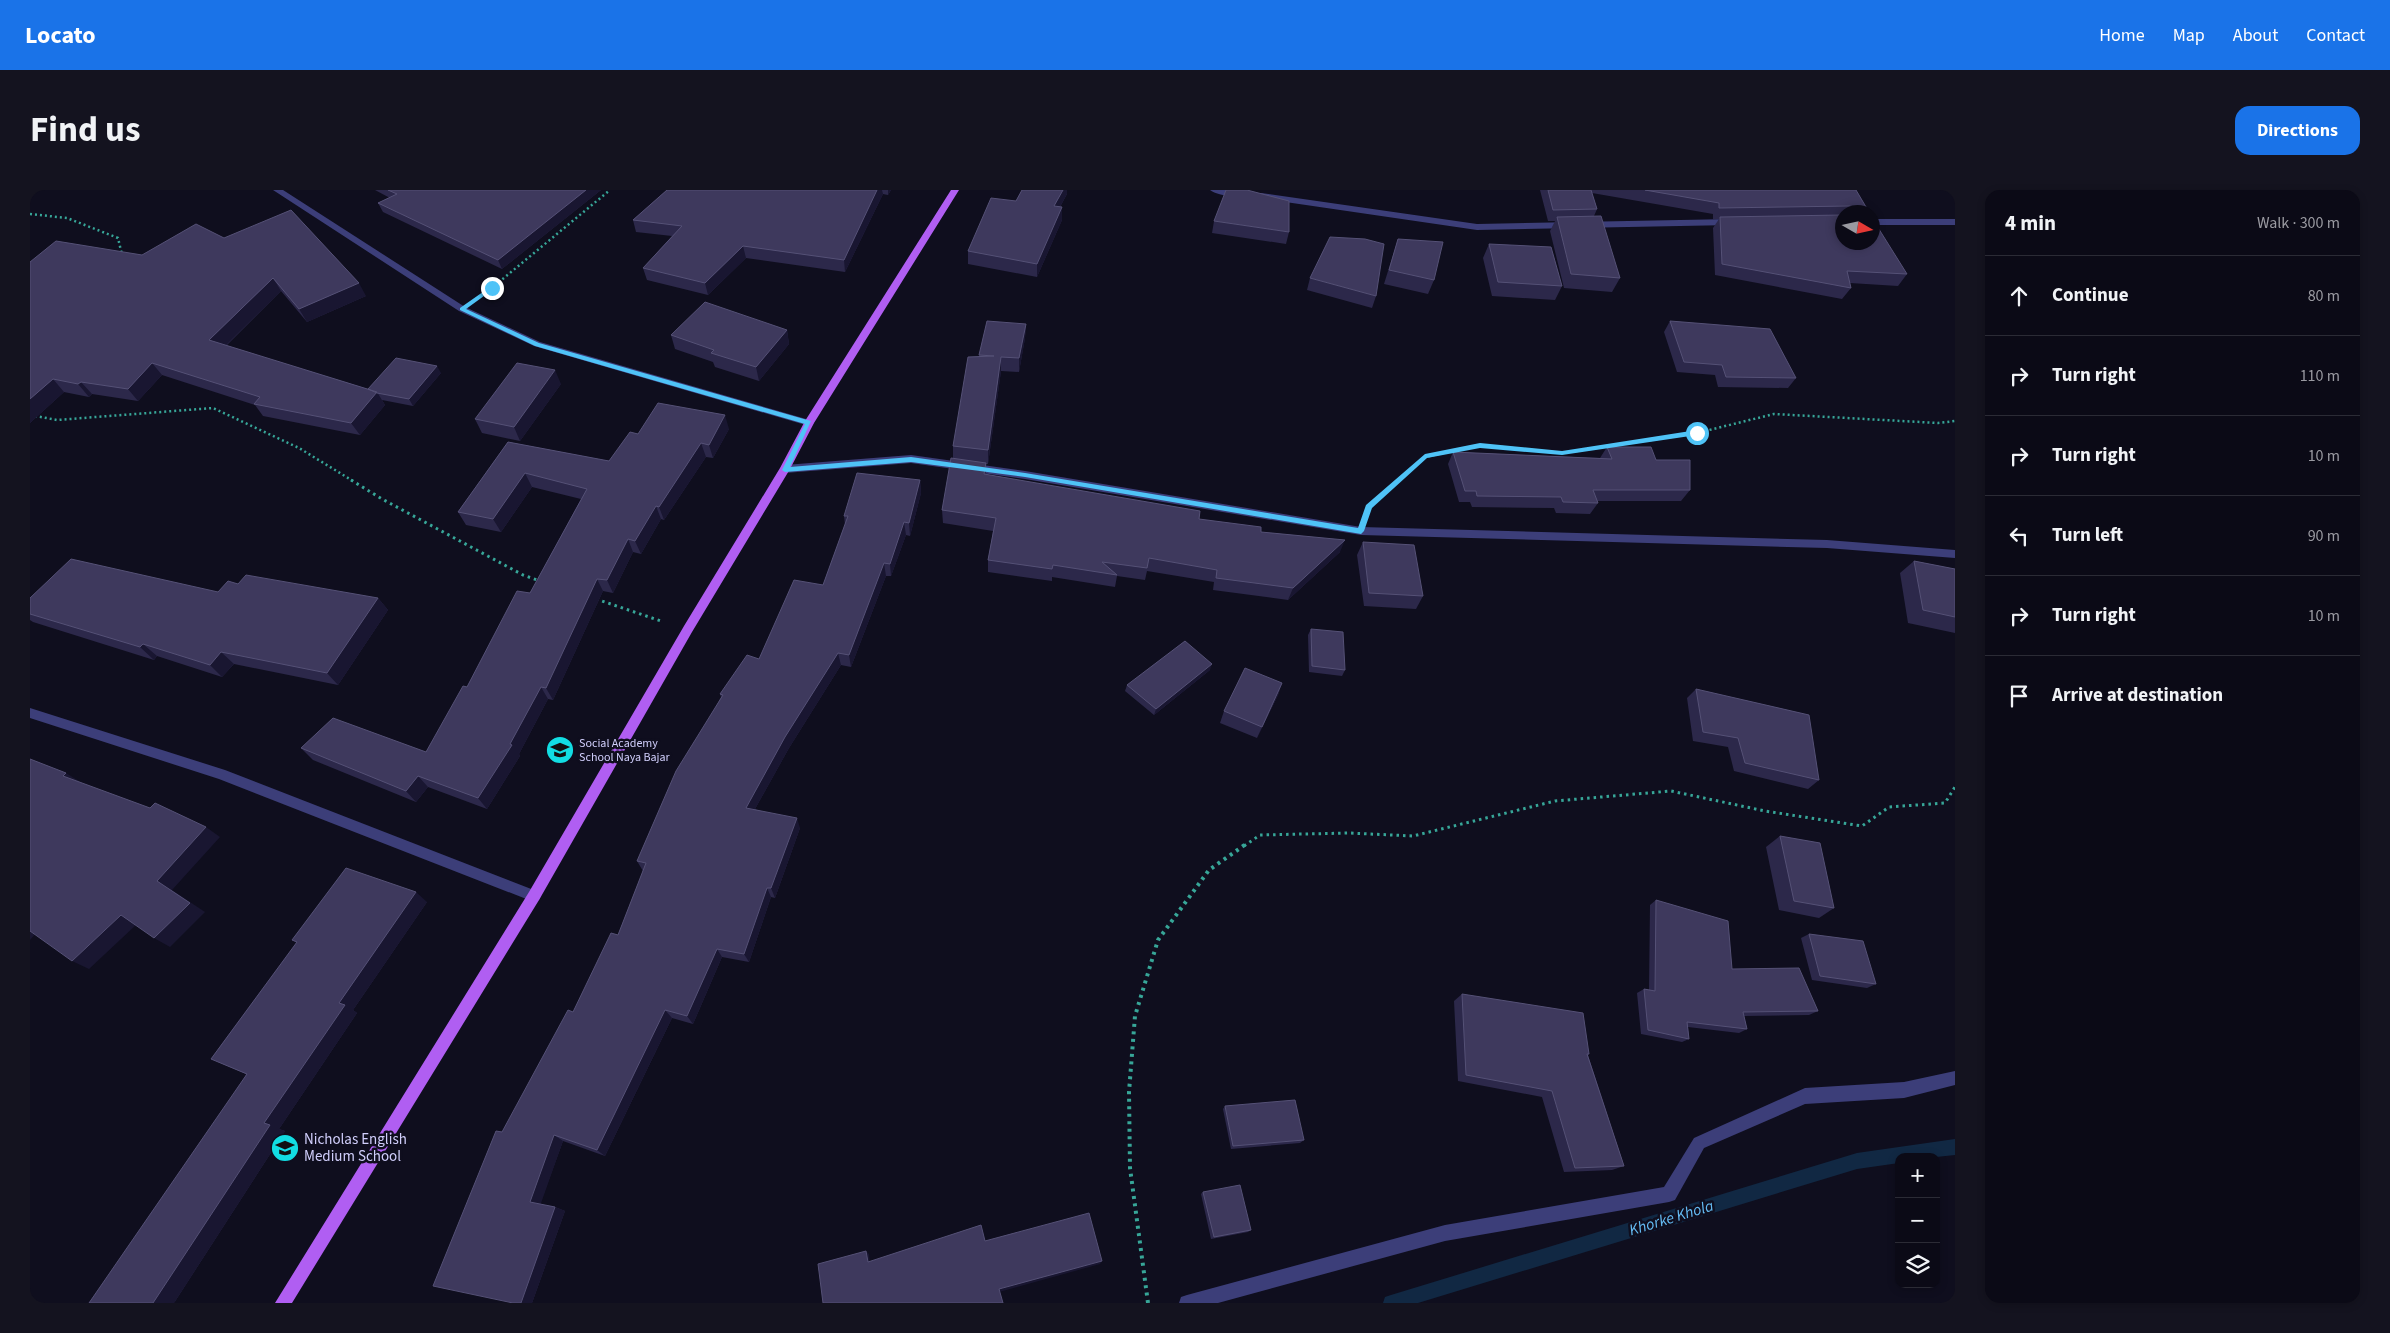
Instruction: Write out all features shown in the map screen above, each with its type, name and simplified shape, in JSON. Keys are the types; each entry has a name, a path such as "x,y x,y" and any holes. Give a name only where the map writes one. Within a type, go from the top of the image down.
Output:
{"main road":[{"path":"283,1303 534,896 688,629 785,470 809,423 956,190"}],"street":[{"path":"277,190 462,309 537,344 809,423"},
{"path":"1214,190 1477,227 1744,222"},
{"path":"1880,222 1955,222"},
{"path":"785,470 911,459 1025,475 1361,531 1817,544 1955,554"},
{"path":"30,713 221,774 534,896"},
{"path":"1187,1303 1445,1233 1669,1194 1699,1143 1805,1096 1904,1090 1955,1078"}],"path":[{"path":"462,309 492,288 576,216 610,190"},
{"path":"30,214 67,218 118,238 123,261"},
{"path":"30,415 57,420 213,408 299,448 382,499 523,575 541,581"},
{"path":"1361,531 1368,506 1425,456 1480,446 1562,453 1697,433 1774,414 1938,423 1955,421"},
{"path":"587,596 688,629"},
{"path":"1148,1303 1130,1168 1129,1092 1135,1016 1158,940 1209,870 1260,835 1349,833 1413,836 1555,801 1671,791 1765,811 1862,826 1889,807 1945,803 1955,787"}],"building":[{"path":"388,190 586,190 498,260 378,203 397,194"},
{"path":"667,190 877,190 844,260 743,246 705,283 643,268 682,226 633,220"},
{"path":"1022,190 1063,190 1054,206 1062,207 1037,264 968,251 991,198 1016,201"},
{"path":"1226,190 1247,190 1289,201 1289,232 1214,221"},
{"path":"1548,190 1591,190 1597,209 1553,210"},
{"path":"1645,190 1856,190 1865,205 1719,208 1719,203"},
{"path":"291,210 359,283 299,309 273,278 209,340 377,392 351,423 254,404 260,397 152,363 128,389 81,382 78,384 53,379 30,399 30,262 56,241 142,255 196,224 224,238"},
{"path":"1835,215 1835,250 1880,250 1880,231 1907,274 1847,271 1851,288 1722,264 1720,217"},
{"path":"1601,216 1620,278 1571,274 1557,217"},
{"path":"1330,237 1365,239 1384,244 1376,296 1310,278"},
{"path":"1398,239 1443,242 1434,280 1389,270"},
{"path":"1489,244 1551,247 1562,286 1498,282"},
{"path":"705,302 787,330 756,367 711,353 714,350 671,335"},
{"path":"987,321 1026,324 1019,358 1001,357 988,450 953,446 968,357 994,356 979,355"},
{"path":"1670,321 1770,329 1796,378 1726,377 1722,365 1684,362"},
{"path":"396,358 437,366 409,399 377,393 368,389"},
{"path":"517,363 555,370 514,427 475,419"},
{"path":"658,403 725,415 709,445 701,443 659,507 656,506 635,541 628,539 607,580 597,579 546,688 541,687 510,744 512,745 478,798 418,776 406,791 301,748 333,718 426,752 463,686 467,687 517,591 530,593 587,489 525,473 493,519 458,512 508,442 609,461 630,432 638,434"},
{"path":"1607,447 1651,447 1656,460 1690,460 1690,490 1593,490 1598,503 1563,502 1561,497 1477,496 1476,491 1465,491 1453,452 1612,459"},
{"path":"951,458 986,463 984,474 1200,511 1199,519 1261,527 1261,532 1345,540 1293,588 1216,578 1217,570 1149,558 1147,568 1102,562 1117,575 1053,565 1052,569 988,560 996,518 942,510"},
{"path":"857,473 920,480 909,523 904,522 890,564 884,563 849,655 838,653 785,737 746,808 797,818 771,888 767,888 744,954 717,949 687,1016 665,1010 597,1150 554,1135 530,1202 555,1207 521,1303 513,1303 433,1286 496,1131 502,1132 568,1010 573,1012 611,933 618,935 646,863 637,861 676,771 723,695 720,694 747,655 759,659 794,580 823,585 848,516 844,516"},
{"path":"1363,542 1414,545 1423,596 1369,593"},
{"path":"71,559 218,592 228,581 238,584 246,575 378,598 327,673 221,652 210,665 143,644 140,647 30,614 30,598"},
{"path":"1914,561 1955,569 1955,617 1923,610"},
{"path":"1311,629 1343,632 1345,670 1312,666"},
{"path":"1185,641 1212,664 1156,709 1127,685"},
{"path":"1245,668 1282,683 1262,727 1224,711"},
{"path":"1696,689 1809,715 1819,780 1745,763 1738,738 1703,732"},
{"path":"30,759 66,773 63,776 150,808 155,803 206,827 157,881 190,903 154,938 121,915 72,961 30,931"},
{"path":"1780,836 1820,843 1834,908 1794,901"},
{"path":"346,868 416,892 339,1003 345,1005 264,1123 270,1125 153,1303 89,1303 247,1074 211,1059 297,942 292,940"},
{"path":"1656,900 1728,921 1732,969 1799,968 1818,1011 1743,1012 1747,1029 1687,1022 1689,1039 1648,1030 1644,989 1655,991"},
{"path":"1809,934 1863,941 1876,984 1820,976"},
{"path":"1462,994 1583,1013 1589,1054 1587,1054 1624,1166 1575,1168 1552,1091 1466,1075"},
{"path":"1295,1100 1304,1140 1233,1146 1225,1106"},
{"path":"1240,1185 1251,1230 1214,1237 1203,1192"},
{"path":"1089,1213 1102,1261 999,1289 1003,1303 823,1303 818,1264 866,1251 868,1262 981,1225 985,1241"}],"waterway":[{"name":"Khorke Khola","path":"1391,1303 1857,1161 1955,1147"}],"place":[{"name":"Social Academy School Naya Bajar","path":"560,750"},
{"name":"Nicholas English Medium School","path":"285,1148"}],"route":[{"path":"492,288 462,309 537,344 723,400 809,423 785,470 911,459 1025,475 1361,531 1368,506 1425,456 1480,446 1562,453 1697,433"}]}
